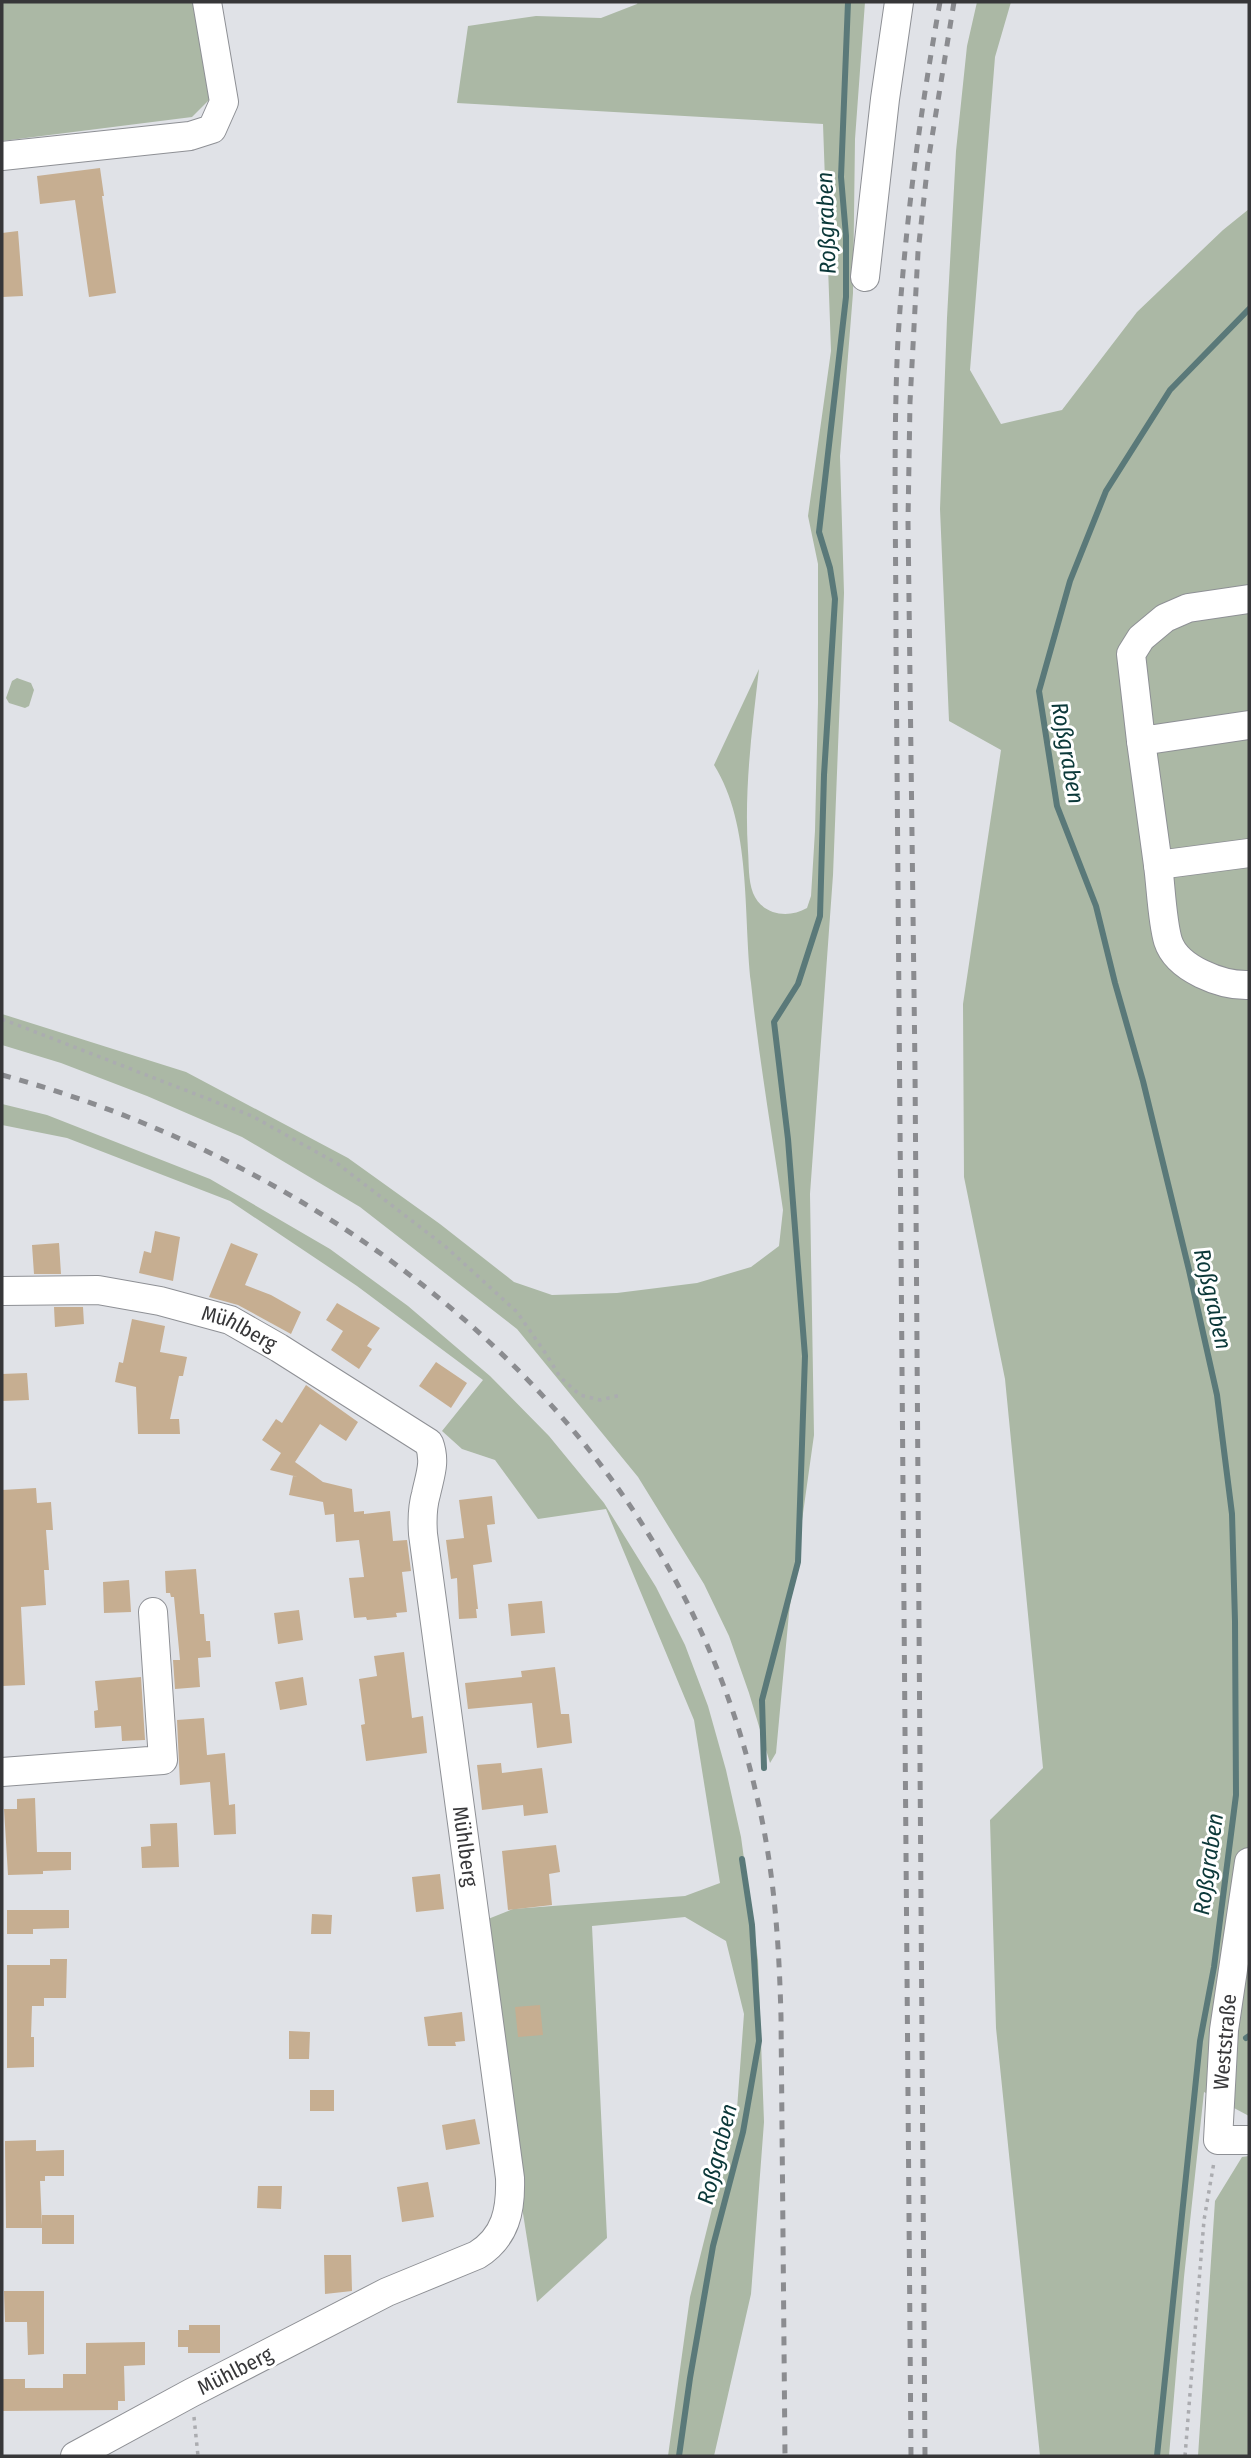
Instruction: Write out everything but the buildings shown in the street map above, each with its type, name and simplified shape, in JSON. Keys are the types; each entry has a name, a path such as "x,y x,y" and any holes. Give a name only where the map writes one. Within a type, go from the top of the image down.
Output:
{"street":[{"path":"2,156 190,136 212,129 224,102 207,2"},
{"path":"865,277 885,99 900,2"},
{"path":"1249,599 1188,608 1165,618 1141,638 1131,654 1168,942 1179,957 1209,979 1233,986 1249,985"},
{"path":"1141,741 1249,725"},
{"path":"1158,865 1249,853"},
{"name":"Mühlberg","path":"2,1291 98,1290 160,1301 230,1320 429,1443 433,1466 422,1514 423,1534 510,2178 511,2201 507,2219 489,2248 387,2292 75,2456"},
{"path":"2,1772 163,1760 152,1612"},
{"name":"Weststraße","path":"1218,2140 1224,2030 1249,1861"},
{"path":"1218,2140 1249,2140"}],"path":[{"path":"2,1019 252,1116 338,1164 446,1247 517,1312 560,1377 580,1395 600,1399 621,1395"},
{"path":"1185,2456 1204,2220 1218,2140"},
{"path":"191,2393 198,2456"}],"green space":[{"path":"2,2 195,2 210,99 192,117 2,141"},
{"path":"638,2 865,2 855,139 853,293 840,456 844,593 833,875 810,1194 814,1435 789,1613 776,1753 770,1763 729,1636 704,1584 638,1477 517,1329 360,1207 242,1137 61,1063 2,1045 2,1014 186,1072 348,1158 440,1224 514,1282 552,1295 617,1293 697,1283 751,1267 779,1246 783,1210 754,1011 744,871 735,815 714,765 759,669 748,782 750,883 757,900 769,910 784,914 807,908 811,896 815,831 818,703 818,564 808,516 831,351 823,124 457,103 468,26 536,16 601,18"},
{"path":"977,2 1011,2 995,57 970,370 1001,424 1062,410 1137,312 1223,230 1249,209 1249,2116 1204,2092 1184,2277 1169,2456 1040,2456 996,2028 990,1820 1043,1768 1005,1379 964,1177 963,1004 1001,750 949,721 940,509 956,151 967,46"},
{"path":"17,678 31,683 34,690 29,706 25,708 9,703 6,698 12,681"},
{"path":"2,1104 47,1115 210,1179 330,1249 408,1306 490,1376 549,1436 604,1503 656,1587 685,1645 708,1706 726,1770 741,1837 758,1960 764,2122 751,2294 714,2456 668,2456 690,2297 737,2109 744,2014 726,1941 685,1917 592,1926 607,2238 537,2302 479,1935 478,1923 513,1909 685,1896 720,1883 694,1720 606,1509 538,1519 495,1460 462,1449 442,1431 483,1380 357,1286 230,1201 67,1138 2,1125"},
{"path":"1249,2156 1249,2456 1198,2456 1215,2201 1242,2157"}],"waterway":[{"name":"Roßgraben","path":"764,1768 762,1700 798,1562 805,1356 788,1139 774,1022 798,984 820,916 824,775 835,599 830,568 819,532 846,297 846,236 841,177 848,2"},
{"name":"Roßgraben","path":"1157,2456 1200,2041 1214,1967 1236,1795 1232,1514 1217,1395 1189,1270 1143,1081 1096,906 1057,806 1039,691 1070,581 1106,491 1170,390 1249,309"},
{"name":"Roßgraben","path":"679,2456 713,2246 743,2132 759,2041 752,1925 742,1859"}],"railway":[{"path":"911,2456 895,490 901,296 920,127 940,2"},
{"path":"925,2456 915,1069 908,521 910,402 918,252 928,162 954,2"},
{"path":"2,1075 132,1118 256,1176 373,1248 479,1333 573,1430 652,1540 714,1661 756,1793 771,1876 781,2017 785,2456"}]}
